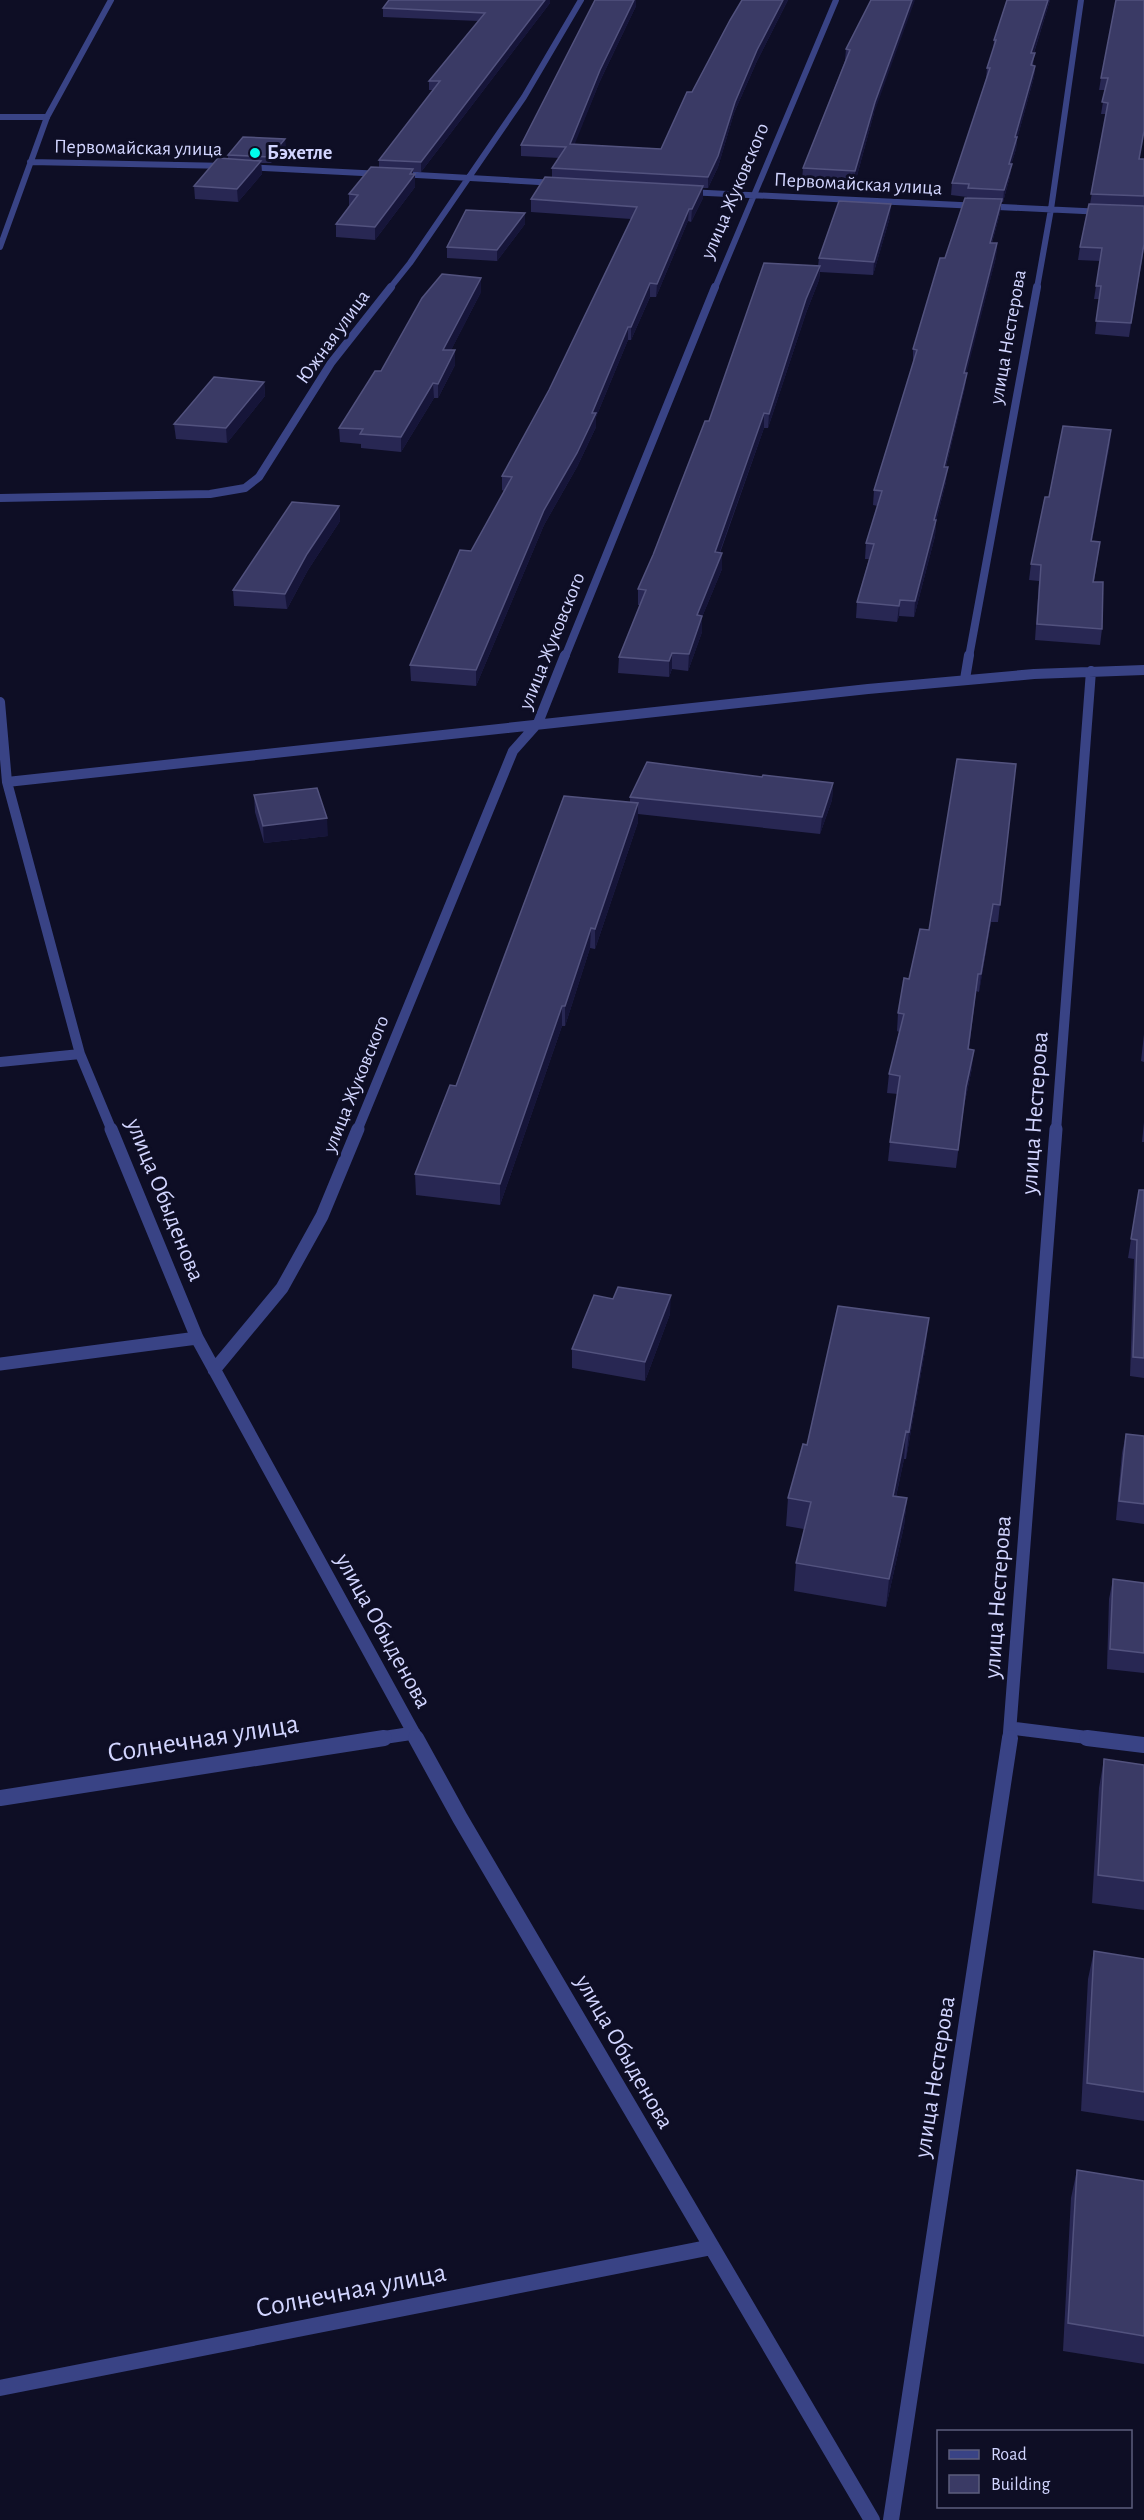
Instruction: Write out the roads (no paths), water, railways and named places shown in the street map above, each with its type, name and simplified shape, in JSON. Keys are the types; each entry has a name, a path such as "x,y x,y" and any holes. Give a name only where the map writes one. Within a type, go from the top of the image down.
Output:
{"street":[{"path":"0,246 47,117 111,0"},
{"name":"Южная улица","path":"0,498 210,494 244,488 259,477 331,363 410,263 524,97 581,0"},
{"name":"улица Жуковского","path":"214,1370 282,1288 321,1216 513,751 538,723 752,196 836,0"},
{"name":"улица Нестерова","path":"965,679 1051,209 1081,0"},
{"path":"0,117 47,117"},
{"name":"Первомайская улица","path":"30,162 169,163 563,184"},
{"name":"Первомайская улица","path":"681,191 1109,212"},
{"path":"7,782 538,723 965,679 1144,670"},
{"name":"улица Нестерова","path":"891,2520 1011,1728 1090,671"},
{"name":"улица Обыденова","path":"0,702 3,764 7,782 80,1054 197,1338 460,1818 872,2520"},
{"path":"0,1062 80,1054"},
{"path":"0,1364 197,1338"},
{"path":"1011,1728 1144,1745"},
{"name":"Солнечная улица","path":"0,1798 414,1732"},
{"name":"Солнечная улица","path":"0,2388 712,2247"}],"place":[{"name":"Бэхетле","path":"255,153"}]}
